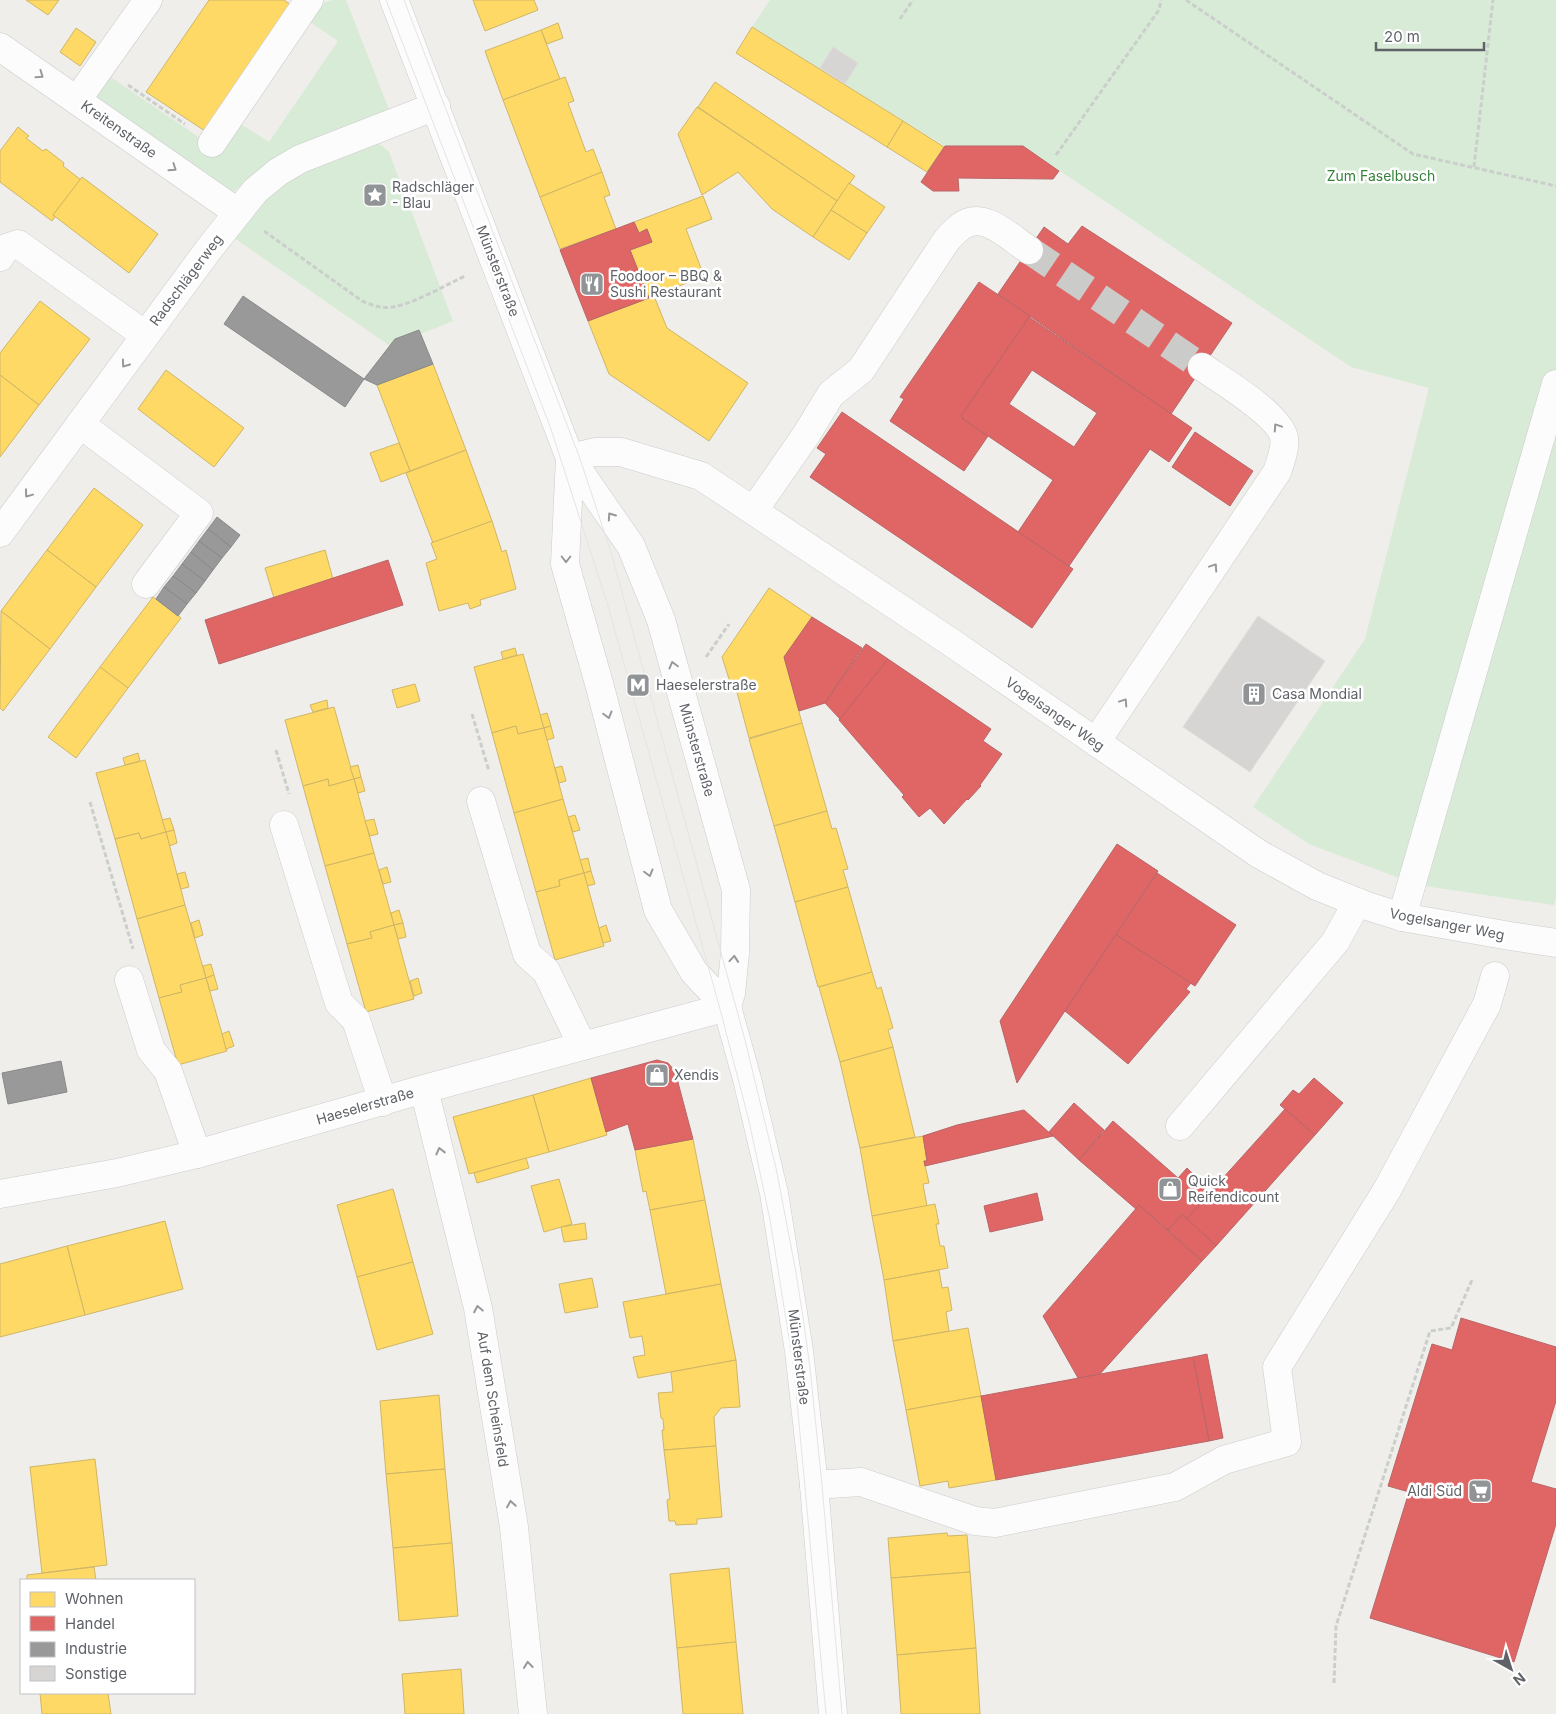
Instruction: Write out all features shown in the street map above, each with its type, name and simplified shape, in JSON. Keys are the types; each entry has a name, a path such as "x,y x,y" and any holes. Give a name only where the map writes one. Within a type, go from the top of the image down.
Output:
{"street":[{"path":"77,100 148,0"},
{"path":"212,143 310,0"},
{"name":"Münsterstraße","path":"394,0 570,458 631,546 661,620 736,890 735,953 731,993 727,1007"},
{"name":"Kreitenstraße","path":"0,47 237,212"},
{"name":"Radschlägerweg","path":"0,533 237,212 255,191 278,172 300,159 436,106"},
{"path":"754,510 806,435 831,394 861,370 946,241 961,226 977,220 989,223 1029,250"},
{"path":"0,256 6,248 18,244 146,336"},
{"path":"1096,742 1277,472 1282,456 1284,438 1276,423 1264,410 1202,367"},
{"path":"1402,917 1556,384"},
{"path":"80,424 199,513 146,584"},
{"name":"Vogelsanger Weg","path":"570,458 595,452 621,452 701,476 952,643 1259,854 1317,886 1402,917 1556,942"},
{"name":"Münsterstraße","path":"570,458 565,564 600,686 658,910 694,972 727,1007 747,1079 774,1193 799,1351 814,1485 833,1714"},
{"path":"481,801 527,954 546,971 582,1045"},
{"path":"284,825 339,1003 356,1020 383,1102"},
{"path":"1180,1126 1336,941 1357,902"},
{"path":"814,1485 861,1482 975,1521 995,1524 1175,1486 1224,1460 1287,1442 1277,1366 1387,1190 1487,1004 1495,976"},
{"path":"129,980 151,1050 168,1071 197,1154"},
{"name":"Haeselerstraße","path":"0,1194 117,1172 197,1154 582,1045 727,1007"},
{"name":"Auf dem Scheinsfeld","path":"424,1089 478,1308 514,1527 533,1714"}],"path":[{"path":"900,19 913,0"},
{"path":"1056,155 1159,10 1161,0"},
{"path":"1186,0 1413,154 1556,186"},
{"path":"1474,168 1493,0"},
{"path":"101,66 212,143"},
{"path":"237,212 362,301 376,307 392,307 404,304 495,261"},
{"path":"472,714 492,783 481,801"},
{"path":"276,750 293,808 284,825"},
{"path":"90,802 136,960 129,980"},
{"path":"1334,1684 1336,1626 1430,1331 1450,1328 1472,1280"}],"green space":[{"path":"332,0 346,0 390,112 248,181 233,192 92,95 106,74 221,152 241,124 269,142 338,41 310,22 320,4"},
{"name":"Zum Faselbusch","path":"770,0 1556,0 1556,897 1554,905 1418,885 1309,844 1253,807 1365,639 1429,388 1351,367 1023,146 945,146 752,27"},
{"path":"373,143 381,145 389,152 453,321 390,346 227,233 287,177"}],"building: Wohnen":[{"path":"26,0 59,0 48,15"},
{"path":"209,0 284,0 291,5 205,131 146,92"},
{"path":"473,0 534,0 538,10 485,31"},
{"path":"558,23 563,38 547,44 541,30"},
{"path":"752,27 903,121 887,147 736,53"},
{"path":"76,28 96,42 80,66 60,52"},
{"path":"541,30 560,79 503,100 485,51"},
{"path":"565,77 574,101 568,103 586,152 593,149 602,172 540,197 503,100"},
{"path":"715,82 855,176 837,201 698,107"},
{"path":"697,107 837,201 813,237 772,209 738,172 702,195 678,134"},
{"path":"903,121 944,147 927,172 887,147"},
{"path":"18,127 29,136 26,138 43,151 46,149 81,180 53,215 55,217 52,221 0,182 0,151"},
{"path":"602,172 610,195 604,197 616,229 560,249 540,197"},
{"path":"82,177 158,234 129,273 53,215"},
{"path":"849,183 885,207 867,233 831,210"},
{"path":"703,196 712,219 686,229 704,276 649,298 630,250 652,242 647,229 639,233 634,222"},
{"path":"831,210 867,233 849,260 813,237"},
{"path":"654,296 667,328 748,383 709,441 609,374 588,321"},
{"path":"40,301 90,339 39,405 0,375 0,353"},
{"path":"433,364 466,450 410,471 377,385"},
{"path":"166,370 244,428 214,467 138,409"},
{"path":"0,375 39,405 0,457"},
{"path":"399,443 410,471 381,482 370,453"},
{"path":"466,450 492,521 433,543 406,473"},
{"path":"94,488 143,525 96,587 47,550"},
{"path":"492,521 502,552 506,550 516,589 480,600 481,605 470,609 468,603 439,611 426,563 437,559 431,543"},
{"path":"47,550 96,587 50,649 1,611"},
{"path":"325,550 333,579 274,598 265,568"},
{"path":"769,588 812,617 784,657 802,723 749,738 734,681 730,682 722,657"},
{"path":"153,597 181,618 128,688 100,667"},
{"path":"1,611 50,649 3,711 0,708"},
{"path":"515,648 517,655 503,659 501,652"},
{"path":"523,654 544,728 518,734 516,726 492,733 474,667"},
{"path":"100,667 128,688 76,758 48,737"},
{"path":"415,684 420,701 397,708 392,690"},
{"path":"327,700 328,708 313,712 310,705"},
{"path":"334,707 354,779 329,786 328,779 303,786 285,720"},
{"path":"547,713 551,726 544,728 540,715"},
{"path":"802,723 827,811 774,826 749,739"},
{"path":"516,726 518,734 544,728 563,799 514,813 492,733"},
{"path":"551,726 554,738 547,740 544,728"},
{"path":"138,753 140,761 125,765 123,758"},
{"path":"145,760 166,832 141,839 139,833 115,839 96,773"},
{"path":"358,765 361,777 354,779 350,767"},
{"path":"562,766 566,781 559,783 555,768"},
{"path":"361,777 365,791 358,793 354,779"},
{"path":"328,779 329,786 354,779 374,853 325,866 303,786"},
{"path":"563,799 584,873 559,880 560,886 536,892 514,813"},
{"path":"827,811 832,829 836,828 848,869 843,870 848,887 795,902 774,826"},
{"path":"575,815 580,830 573,832 568,817"},
{"path":"170,818 174,830 166,832 162,820"},
{"path":"374,819 378,834 370,836 365,821"},
{"path":"174,830 177,843 169,846 166,832"},
{"path":"166,832 185,905 137,919 115,839 139,833 141,839"},
{"path":"374,853 394,925 370,932 372,938 347,944 325,866"},
{"path":"588,858 591,871 584,873 580,860"},
{"path":"387,867 391,882 383,884 379,870"},
{"path":"591,871 595,884 587,886 584,873"},
{"path":"185,872 189,887 181,889 177,874"},
{"path":"584,873 604,946 555,960 536,892 560,886 559,880"},
{"path":"848,887 872,972 818,987 795,902"},
{"path":"185,905 206,978 180,985 182,992 159,998 137,919"},
{"path":"399,910 403,923 394,925 391,913"},
{"path":"199,920 203,935 195,938 191,923"},
{"path":"403,923 406,937 398,939 394,925"},
{"path":"394,925 414,999 366,1012 347,944 372,938 370,932"},
{"path":"606,925 611,941 603,943 599,928"},
{"path":"211,964 214,975 206,978 203,966"},
{"path":"872,972 877,989 881,987 893,1028 888,1030 893,1047 840,1062 819,987"},
{"path":"214,975 218,989 210,991 206,978"},
{"path":"206,978 227,1051 178,1065 159,998 182,992 180,985"},
{"path":"418,978 422,993 414,996 410,981"},
{"path":"229,1031 234,1046 226,1049 222,1034"},
{"path":"893,1047 915,1137 860,1148 840,1062"},
{"path":"591,1078 607,1135 549,1152 533,1095"},
{"path":"533,1095 549,1152 469,1174 453,1117"},
{"path":"923,1136 927,1161 924,1161 929,1183 923,1184 927,1206 872,1216 860,1148"},
{"path":"693,1139 705,1200 650,1210 646,1191 643,1192 635,1150"},
{"path":"526,1158 529,1168 477,1183 474,1173"},
{"path":"559,1179 572,1224 544,1232 531,1186"},
{"path":"393,1189 413,1262 357,1277 337,1205"},
{"path":"705,1200 721,1284 666,1294 650,1210"},
{"path":"935,1204 939,1224 936,1224 940,1246 944,1246 948,1268 884,1280 872,1216"},
{"path":"165,1221 183,1289 85,1315 67,1246"},
{"path":"585,1223 587,1239 564,1242 561,1227"},
{"path":"67,1246 85,1315 0,1337 0,1264"},
{"path":"413,1262 433,1334 377,1350 357,1277"},
{"path":"939,1270 942,1288 948,1287 952,1310 946,1312 949,1331 893,1341 884,1280"},
{"path":"592,1278 598,1307 565,1313 559,1284"},
{"path":"721,1284 736,1360 638,1378 633,1357 645,1355 642,1336 630,1338 623,1302"},
{"path":"968,1328 981,1396 906,1410 893,1341"},
{"path":"736,1360 740,1407 721,1408 714,1417 716,1446 664,1450 663,1419 661,1418 658,1393 673,1392 671,1372"},
{"path":"439,1395 445,1469 386,1474 380,1401"},
{"path":"981,1396 996,1480 949,1488 948,1481 920,1486 906,1410"},
{"path":"716,1446 722,1517 697,1519 697,1524 676,1525 675,1521 669,1521 667,1500 670,1499 664,1450"},
{"path":"95,1459 107,1565 42,1573 30,1467"},
{"path":"445,1469 452,1543 393,1548 386,1474"},
{"path":"947,1533 948,1536 967,1535 970,1572 891,1578 888,1538"},
{"path":"452,1543 458,1616 399,1621 393,1548"},
{"path":"94,1567 96,1579 27,1579 27,1575"},
{"path":"729,1568 736,1642 677,1648 670,1574"},
{"path":"970,1572 976,1648 897,1655 891,1578"},
{"path":"736,1642 743,1714 683,1714 677,1648"},
{"path":"976,1648 980,1714 901,1714 897,1655"},
{"path":"461,1669 464,1714 405,1714 402,1674"},
{"path":"40,1694 108,1694 111,1714 42,1714"}],"building: Handel":[{"path":"945,146 1023,146 1059,171 1053,179 958,178 959,191 933,191 921,182"},
{"path":"634,222 639,233 647,229 652,242 630,250 649,298 588,321 560,250"},
{"path":"1082,226 1232,323 1171,414 998,294 1044,227 1068,244"},
{"path":"979,282 1030,316 961,416 988,436 964,471 890,421 904,399 900,397"},
{"path":"1029,317 1192,428 1169,462 1150,449 1069,566 1018,532 1053,480 961,416","holes":["1032,370 1097,413 1074,447 1009,404"]},
{"path":"842,412 1073,569 1032,628 810,477 826,454 817,448"},
{"path":"1195,432 1253,471 1230,506 1172,467"},
{"path":"388,560 403,605 219,664 205,620"},
{"path":"812,617 862,648 825,703 799,711 784,657"},
{"path":"866,644 888,659 840,719 825,703"},
{"path":"888,659 991,729 983,741 1002,754 981,786 944,824 930,808 919,817 902,797 904,795 839,720"},
{"path":"1117,844 1158,871 1017,1083 1000,1021"},
{"path":"1157,873 1236,925 1195,986 1116,935"},
{"path":"1116,935 1191,983 1186,989 1190,992 1128,1064 1065,1011"},
{"path":"657,1060 668,1063 675,1071 693,1139 635,1150 628,1124 606,1132 591,1078"},
{"path":"1314,1078 1343,1103 1315,1135 1280,1105 1293,1090 1299,1094"},
{"path":"1074,1103 1104,1130 1079,1160 1049,1132"},
{"path":"1285,1109 1315,1135 1216,1246 1186,1219"},
{"path":"1024,1110 1053,1136 925,1166 924,1161 927,1161 923,1136 957,1125"},
{"path":"1113,1121 1178,1178 1187,1168 1196,1177 1192,1181 1196,1184 1204,1182 1204,1191 1208,1195 1187,1219 1182,1214 1168,1230 1139,1205 1136,1209 1079,1160"},
{"path":"1037,1193 1043,1220 990,1232 984,1206"},
{"path":"1139,1205 1202,1261 1100,1374 1078,1378 1043,1316"},
{"path":"1182,1214 1216,1246 1202,1261 1168,1230"},
{"name":"Aldi Süd","path":"1461,1318 1556,1347 1556,1401 1531,1482 1556,1489 1556,1524 1514,1662 1370,1618 1409,1492 1388,1486 1432,1344 1452,1350"},
{"path":"1207,1354 1223,1438 1209,1441 1193,1357"},
{"path":"1193,1357 1209,1441 996,1480 981,1396"}],"building: Industrie":[{"path":"243,296 364,379 345,407 224,324"},
{"path":"419,330 433,364 377,385 364,379 395,339"},
{"path":"217,517 240,535 231,547 208,529"},
{"path":"208,529 231,547 222,558 199,541"},
{"path":"199,541 222,558 213,570 191,552"},
{"path":"191,552 213,570 205,581 182,564"},
{"path":"182,564 205,581 196,593 173,576"},
{"path":"173,576 196,593 187,604 164,587"},
{"path":"164,587 187,604 178,616 156,599"},
{"path":"61,1061 67,1092 8,1104 2,1073"}],"building: Sonstige":[{"path":"833,47 858,63 845,84 820,68"},
{"name":"Casa Mondial","path":"1258,616 1325,661 1250,772 1183,727"}],"tunnel":[{"path":"1029,250 1202,367"}],"tram line":[{"path":"386,0 551,429 608,606 720,1009 749,1121 770,1220 794,1369 826,1714"},
{"path":"404,0 579,456 611,552 745,1040 776,1168 803,1317 822,1485 842,1714"}],"place":[{"name":"Radschläger - Blau","path":"375,195"},
{"name":"Foodoor – BBQ & Sushi Restaurant","path":"592,284"},
{"name":"Haeselerstraße","path":"638,685"},
{"name":"Casa Mondial","path":"1254,694"},
{"name":"Xendis","path":"657,1075"},
{"name":"Quick Reifendicount","path":"1170,1189"},
{"name":"Aldi Süd","path":"1480,1491"}]}
